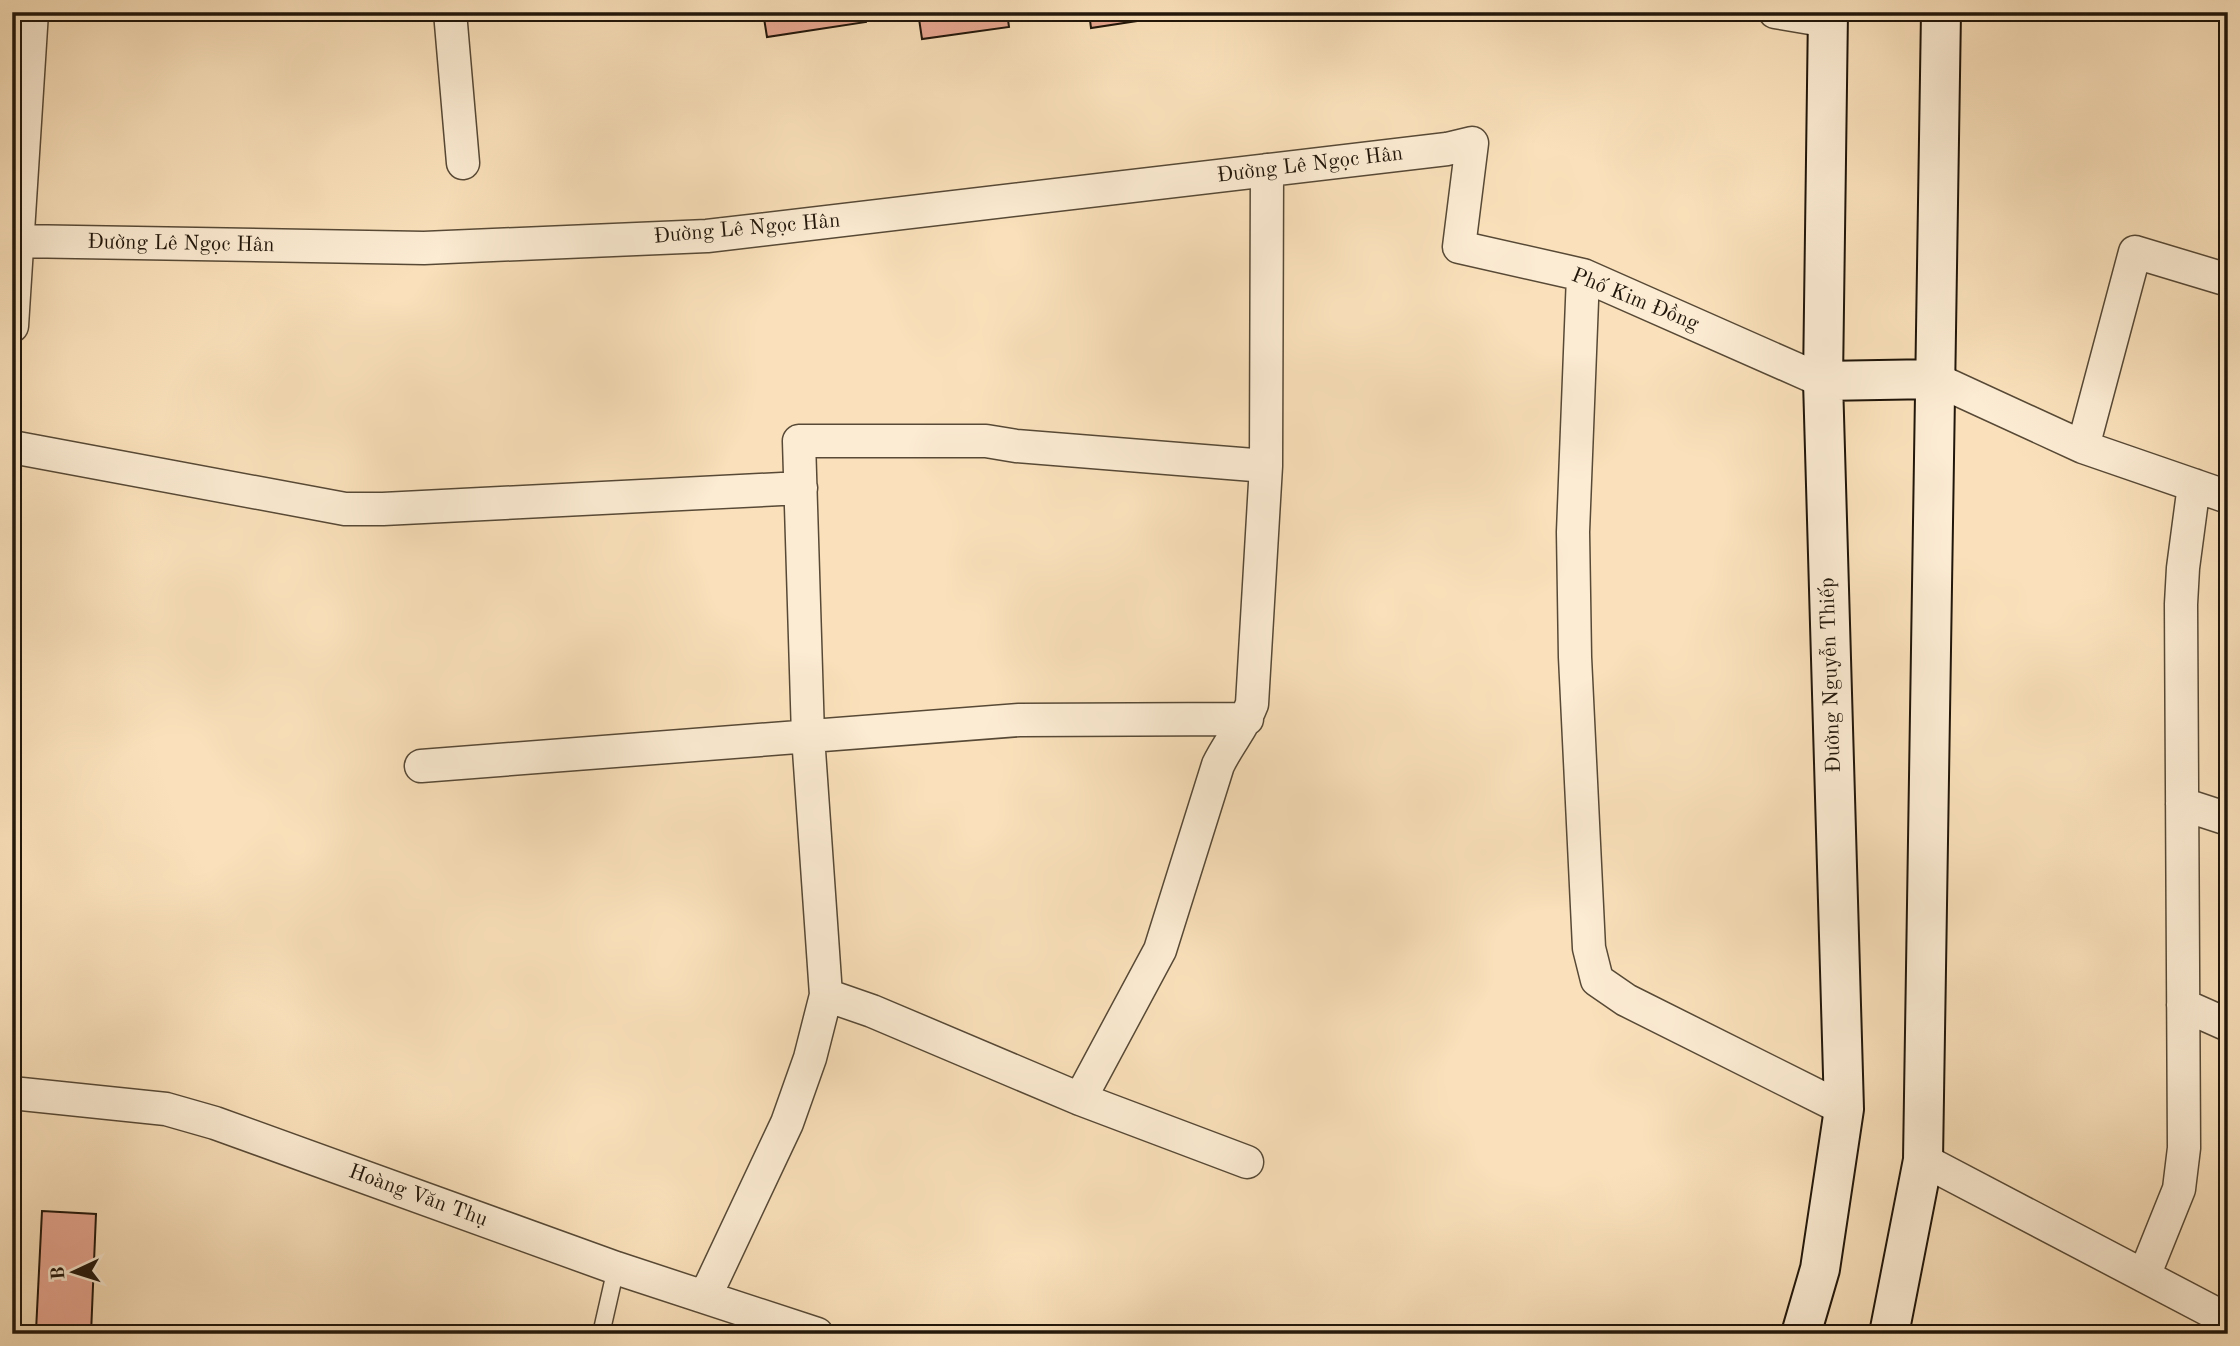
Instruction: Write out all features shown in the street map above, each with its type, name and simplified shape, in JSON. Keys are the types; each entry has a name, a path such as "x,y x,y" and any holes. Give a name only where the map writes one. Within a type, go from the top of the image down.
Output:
{"street":[{"path":"12,326 32,12"},
{"path":"450,12 463,163"},
{"path":"1775,12 1828,17"},
{"path":"1889,1334 1923,1160 1941,12"},
{"name":"Đường Nguyễn Thiếp","path":"1801,1334 1820,1269 1844,1109 1823,381 1828,17"},
{"name":"Đường Lê Ngọc Hân","path":"17,241 424,248 707,236 1447,149 1472,143"},
{"name":"Phố Kim Đồng","path":"1472,143 1459,247 1583,275 1823,381"},
{"path":"1080,1099 1160,950 1218,765 1227,746 1247,719 1252,704 1266,466 1267,170"},
{"path":"2083,447 2136,252 2228,280"},
{"path":"1583,275 1573,560 1589,948 1597,980 1626,1000 1844,1109"},
{"path":"1823,381 1936,379 2083,447 2228,497"},
{"path":"705,1297 787,1123 810,1058 826,995 807,736 799,441 986,441 1016,446 1266,466"},
{"path":"12,447 345,509 801,488"},
{"path":"2144,1276 2179,1189 2184,1148 2181,604 2194,485"},
{"path":"421,766 1019,720 1247,719"},
{"path":"2182,804 2228,819"},
{"path":"826,995 872,1011 1080,1099 1247,1162"},
{"path":"2183,1005 2228,1025"},
{"name":"Hoàng Văn Thụ","path":"12,1093 166,1110 215,1123 616,1268 817,1334"},
{"path":"1923,1160 2228,1320"}],"lane":[{"path":"601,1334 616,1268"}],"building":[{"path":"763,12 865,12 866,22 767,37"},
{"path":"918,12 1007,12 1009,27 922,39"},
{"path":"1089,12 1196,12 1091,28"},
{"path":"42,1211 96,1214 91,1334 36,1331"}]}
